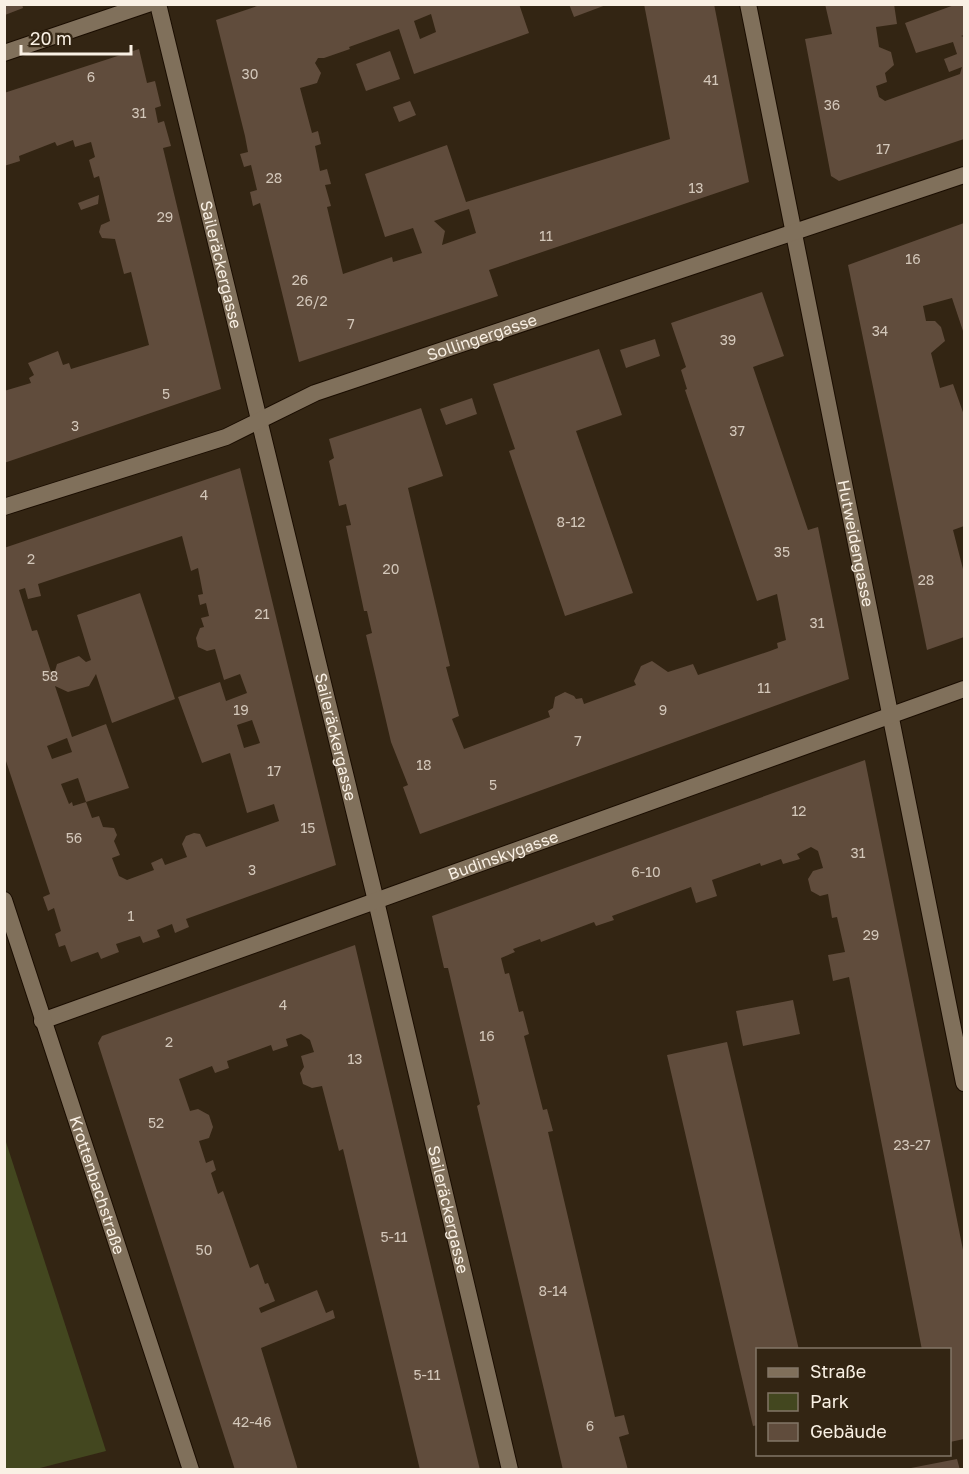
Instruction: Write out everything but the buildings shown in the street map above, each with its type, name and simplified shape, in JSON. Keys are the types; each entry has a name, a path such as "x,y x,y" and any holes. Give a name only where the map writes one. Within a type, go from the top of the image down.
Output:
{"street":[{"path":"4,53 148,4"},
{"name":"Saileräckergasse","path":"158,4 376,901 510,1470"},
{"name":"Hutweidengasse","path":"748,4 964,1083"},
{"name":"Sollingergasse","path":"4,507 226,437 315,393 964,176"},
{"name":"Budinskygasse","path":"42,1021 964,689"},
{"name":"Krottenbachstraße","path":"4,900 191,1470"}],"green space":[{"path":"5,1139 106,1451 40,1468 5,1469"}]}
